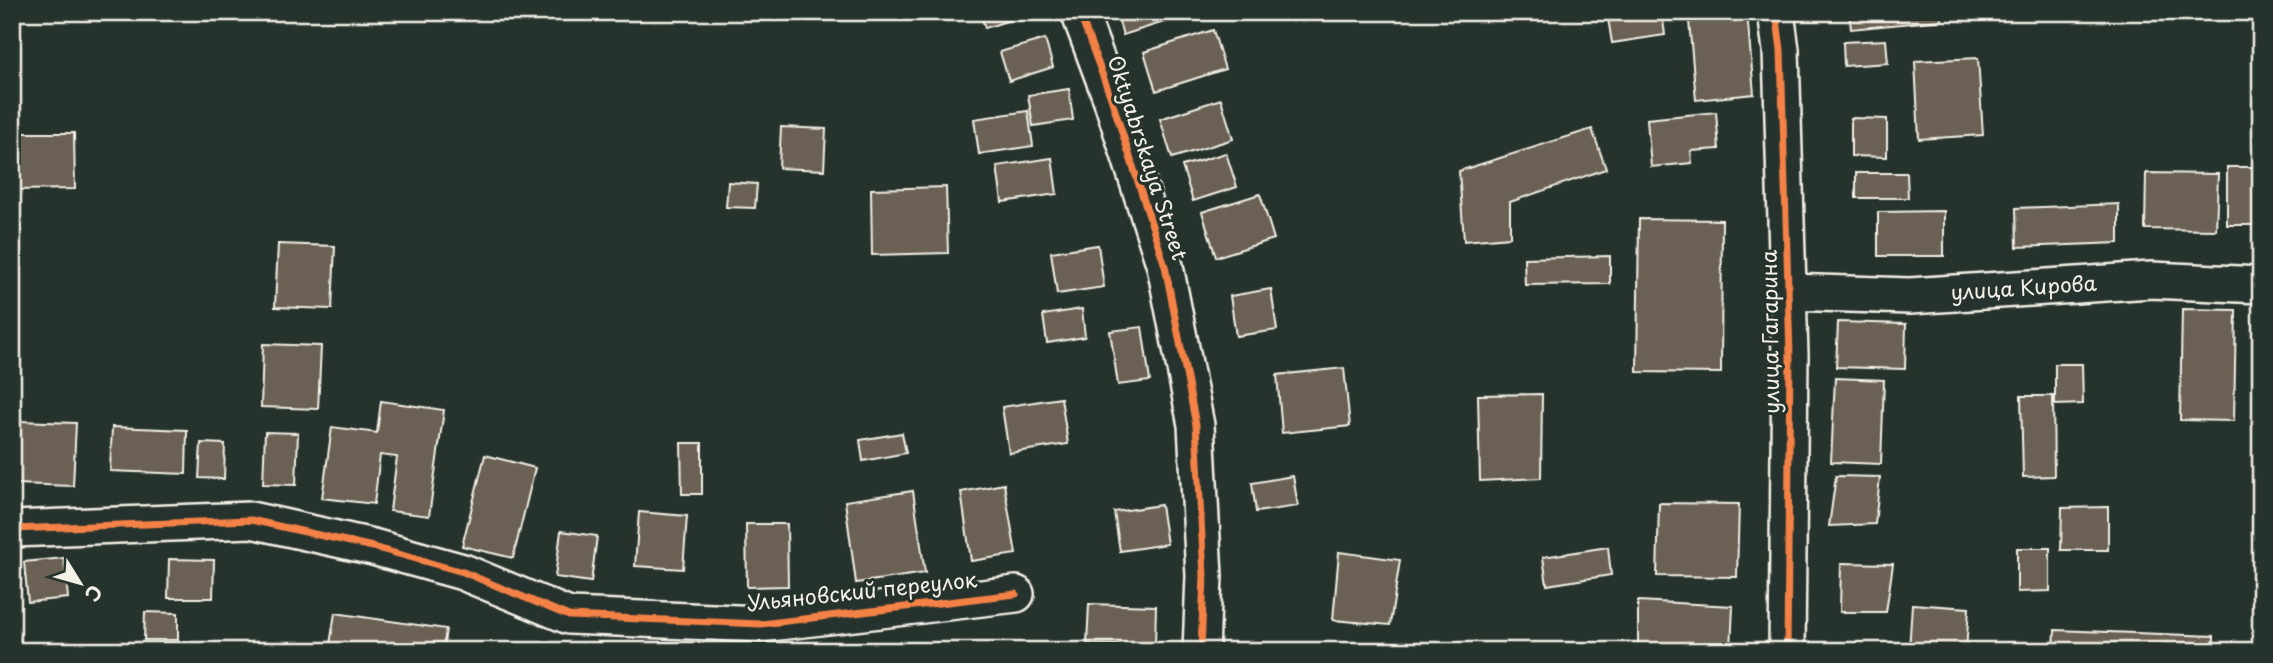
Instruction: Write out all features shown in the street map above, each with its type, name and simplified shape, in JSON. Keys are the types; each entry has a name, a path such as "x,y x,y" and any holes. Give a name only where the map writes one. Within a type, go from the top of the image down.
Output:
{"street":[{"name":"Oktyabrskaya Street","path":"1079,12 1111,98 1165,267 1196,425 1203,576 1201,651"},
{"name":"улица Гагарина","path":"1776,12 1781,50 1790,370 1787,651"},
{"name":"улица Кирова","path":"1788,292 1909,296 2151,280 2261,285"},
{"name":"Ульяновский переулок","path":"12,529 251,520 373,547 463,572 569,616 761,624 1016,594"}],"building":[{"path":"980,12 1026,12 1026,15 985,28"},
{"path":"1116,12 1185,12 1186,15 1123,35"},
{"path":"1607,12 1662,12 1665,35 1612,43"},
{"path":"1721,12 1747,12 1754,94 1696,100 1689,21 1721,18"},
{"path":"1849,12 1941,12 1942,20 1851,29"},
{"path":"1213,30 1225,69 1156,91 1144,52"},
{"path":"1045,39 1053,67 1009,81 1000,52"},
{"path":"1886,40 1888,63 1844,66 1843,42"},
{"path":"1978,58 1983,135 1919,139 1915,61"},
{"path":"1069,89 1073,120 1033,126 1028,95"},
{"path":"1221,99 1233,139 1172,158 1160,119"},
{"path":"1028,111 1033,146 979,154 974,119"},
{"path":"1716,112 1719,149 1691,151 1692,163 1651,167 1647,119"},
{"path":"1851,118 1887,119 1887,157 1851,156"},
{"path":"781,127 826,129 824,170 779,168"},
{"path":"1592,129 1606,169 1510,202 1510,237 1464,241 1459,171"},
{"path":"12,133 74,133 75,189 12,190"},
{"path":"1226,153 1237,187 1193,201 1182,166"},
{"path":"1052,158 1057,194 1002,202 997,166"},
{"path":"2227,167 2261,167 2261,225 2227,225"},
{"path":"1856,173 1907,173 1908,198 1856,198"},
{"path":"2146,173 2218,174 2216,230 2145,229"},
{"path":"728,182 757,184 755,208 726,207"},
{"path":"946,187 948,253 872,255 871,189"},
{"path":"1260,194 1274,239 1216,257 1202,212"},
{"path":"2119,204 2119,243 2017,247 2016,208"},
{"path":"1944,211 1944,256 1878,256 1878,212"},
{"path":"1639,219 1722,220 1721,373 1637,372"},
{"path":"278,244 335,246 332,309 275,307"},
{"path":"1098,245 1104,287 1057,294 1051,252"},
{"path":"1610,256 1610,284 1525,285 1524,258"},
{"path":"1271,289 1277,330 1236,336 1230,296"},
{"path":"1082,309 1085,337 1047,343 1043,315"},
{"path":"2182,309 2236,310 2234,421 2180,420"},
{"path":"1838,322 1906,324 1905,369 1836,367"},
{"path":"1142,327 1150,381 1118,385 1110,331"},
{"path":"263,344 321,346 318,409 261,407"},
{"path":"2055,364 2082,364 2083,404 2055,405"},
{"path":"1344,368 1350,426 1282,433 1277,375"},
{"path":"1835,378 1884,380 1881,464 1831,462"},
{"path":"1542,394 1541,478 1480,481 1478,395"},
{"path":"2021,396 2053,396 2054,476 2023,477"},
{"path":"1061,398 1068,444 1009,453 1002,407"},
{"path":"381,401 444,410 429,516 390,511 397,457 380,455 374,504 322,498 332,427 377,433"},
{"path":"18,421 76,423 73,486 16,484"},
{"path":"112,427 187,430 186,474 110,471"},
{"path":"265,432 298,433 296,485 263,484"},
{"path":"902,433 906,453 863,461 860,440"},
{"path":"201,443 225,444 224,479 199,478"},
{"path":"681,443 702,443 702,494 682,494"},
{"path":"485,455 535,468 513,558 462,546"},
{"path":"1293,476 1298,506 1256,512 1252,483"},
{"path":"1836,476 1880,477 1875,524 1829,526"},
{"path":"1004,484 1016,554 971,561 961,492"},
{"path":"913,491 925,573 856,583 845,501"},
{"path":"1659,503 1739,504 1737,577 1657,576"},
{"path":"1161,505 1167,544 1120,551 1114,512"},
{"path":"2108,507 2108,550 2061,550 2062,508"},
{"path":"639,512 687,516 683,569 635,566"},
{"path":"746,524 787,524 788,586 747,587"},
{"path":"561,531 597,536 591,582 555,577"},
{"path":"1608,547 1611,575 1547,585 1543,557"},
{"path":"2017,548 2050,548 2050,591 2017,592"},
{"path":"1339,552 1400,560 1390,625 1333,620"},
{"path":"64,558 68,598 28,602 24,562"},
{"path":"169,559 214,560 213,598 168,598"},
{"path":"1841,563 1893,564 1886,612 1840,612"},
{"path":"1638,601 1733,606 1731,649 1638,649"},
{"path":"1089,604 1156,606 1155,646 1087,644"},
{"path":"1912,604 1969,608 1966,651 1909,651"},
{"path":"145,612 178,613 178,640 144,640"},
{"path":"335,613 446,629 443,651 329,651"},
{"path":"2055,630 2214,636 2214,651 2054,651"},
{"path":"18,636 20,651 12,651 12,637"}],"cycle path":[{"path":"1079,12 1111,98 1165,266 1196,425 1204,576 1201,651"},
{"path":"1776,12 1781,50 1790,356 1787,651"},
{"path":"12,529 251,520 373,547 463,572 569,616 761,624 1016,594"}]}
